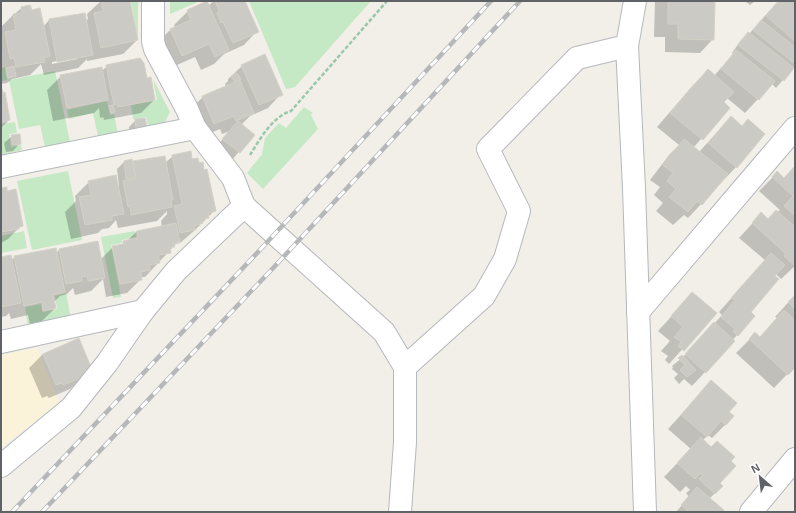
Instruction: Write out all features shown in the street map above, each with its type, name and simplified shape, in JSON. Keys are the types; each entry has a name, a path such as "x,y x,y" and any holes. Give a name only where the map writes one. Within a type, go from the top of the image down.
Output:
{"street":[{"path":"153,1 153,41 155,50 188,109 195,128 233,178 244,206 384,332 405,367 405,442 400,512"},
{"path":"635,1 627,46 634,188 645,512"},
{"path":"405,367 484,296 505,259 519,211 488,149 577,58 627,46"},
{"path":"1,167 195,128"},
{"path":"638,312 795,128"},
{"path":"1,466 71,408 143,312 176,271 244,206"},
{"path":"1,342 143,312"},
{"path":"751,512 795,459"}],"path":[{"path":"233,178 265,131 284,113 291,111 387,1"}],"green space":[{"path":"131,1 138,1 138,39"},
{"path":"170,1 200,1 170,14"},
{"path":"249,1 371,1 295,87 286,89"},
{"path":"5,67 7,80 1,81 1,68"},
{"path":"55,71 70,142 45,147 40,125 19,129 9,80"},
{"path":"153,79 170,112 164,124 148,127 146,117 133,119 131,105 157,100"},
{"path":"107,101 110,115 114,114 118,134 104,137 98,136 93,113 69,119 67,110"},
{"path":"304,107 313,113 311,115 318,129 263,189 247,173 262,154 265,138 279,123 286,128"},
{"path":"15,122 17,133 9,134 11,147 21,145 22,150 1,155 1,124"},
{"path":"68,171 82,240 32,250 17,181"},
{"path":"24,231 27,248 1,253 1,236"},
{"path":"135,231 136,237 122,240 122,243 111,245 121,297 113,298 101,237"},
{"path":"66,293 71,318 28,326 25,307 41,304 43,312 57,309 55,296"}],"sand":[{"path":"37,348 59,402 1,448 1,355"}],"building":[{"path":"101,1 130,1 138,40 101,48 94,13 103,11"},
{"path":"207,1 229,50 215,57 209,44 182,56 170,29 191,20 187,10"},
{"path":"215,1 245,1 259,32 233,43 223,22 221,23 217,13 219,11"},
{"path":"668,1 715,1 714,40 678,39 678,24 668,24"},
{"path":"779,1 795,1 795,41 766,16"},
{"path":"30,5 32,10 40,8 50,56 44,58 45,62 16,67 14,58 10,59 5,32 16,30 13,14 22,13 21,7"},
{"path":"85,13 93,55 57,62 49,19"},
{"path":"761,20 795,47 795,64 753,30"},
{"path":"748,32 794,68 784,81 738,45"},
{"path":"736,50 775,81 759,100 721,69"},
{"path":"265,54 283,95 259,105 241,65"},
{"path":"140,58 144,63 147,78 151,77 155,100 118,107 117,104 114,105 106,65"},
{"path":"14,66 16,76 8,78 6,68"},
{"path":"102,67 108,100 67,108 60,75"},
{"path":"708,69 734,92 724,102 730,108 703,140 670,113"},
{"path":"237,73 241,79 235,82 231,76"},
{"path":"240,80 254,113 236,121 234,116 214,124 202,96"},
{"path":"1,84 3,93 5,92 10,120 1,122"},
{"path":"113,105 115,112 111,113 109,106"},
{"path":"731,116 742,126 748,119 765,134 737,168 708,143"},
{"path":"145,118 147,128 136,129 135,119"},
{"path":"238,121 255,135 240,153 222,139"},
{"path":"20,134 21,144 13,145 11,135"},
{"path":"684,139 728,174 702,205 697,201 688,212 669,197 676,189 667,181 673,173 663,165"},
{"path":"191,151 192,159 198,158 199,163 203,162 204,170 207,169 216,211 208,213 209,218 202,219 203,223 194,226 195,230 180,233 174,206 182,204 172,155"},
{"path":"165,156 173,200 171,200 172,207 131,215 123,181 136,178 133,161"},
{"path":"132,159 135,177 126,179 124,161"},
{"path":"795,166 795,216 784,206 793,196 772,177 777,171 784,178"},
{"path":"116,175 124,214 112,216 112,220 85,225 79,197 91,195 88,181"},
{"path":"7,187 7,191 16,189 23,226 19,227 19,229 1,232 1,188"},
{"path":"776,210 795,227 795,266 784,256 786,254 752,223 761,212 768,219"},
{"path":"176,223 180,242 174,244 175,247 170,247 171,253 158,255 160,263 149,265 150,270 141,272 142,280 120,284 112,246 124,244 123,241 138,238 137,231"},
{"path":"98,241 105,278 88,281 87,276 82,277 82,281 66,284 59,249"},
{"path":"56,248 65,292 53,295 56,308 43,311 42,302 24,306 14,256"},
{"path":"771,253 785,265 775,276 779,279 751,312 755,316 738,336 733,331 735,329 721,317 735,300 731,298"},
{"path":"11,255 21,303 1,307 1,257"},
{"path":"692,292 717,313 684,351 678,346 681,342 674,337 683,327 671,316"},
{"path":"795,295 795,309 788,302"},
{"path":"784,310 795,320 795,368 788,375 749,339 755,332 760,337"},
{"path":"714,322 735,341 706,373 685,354"},
{"path":"79,338 91,367 85,376 63,385 61,383 56,385 43,354"},
{"path":"682,355 696,370 687,377 680,370 685,365 678,358"},
{"path":"711,380 737,403 729,412 734,416 726,425 721,421 707,437 681,415"},
{"path":"701,437 711,447 717,441 735,457 731,461 736,466 720,483 723,486 715,494 699,479 703,475 701,473 695,479 677,463"},
{"path":"697,487 724,510 723,512 689,512 681,505"}],"railway":[{"path":"12,512 258,252 491,1"},
{"path":"42,512 275,266 520,1"}]}
